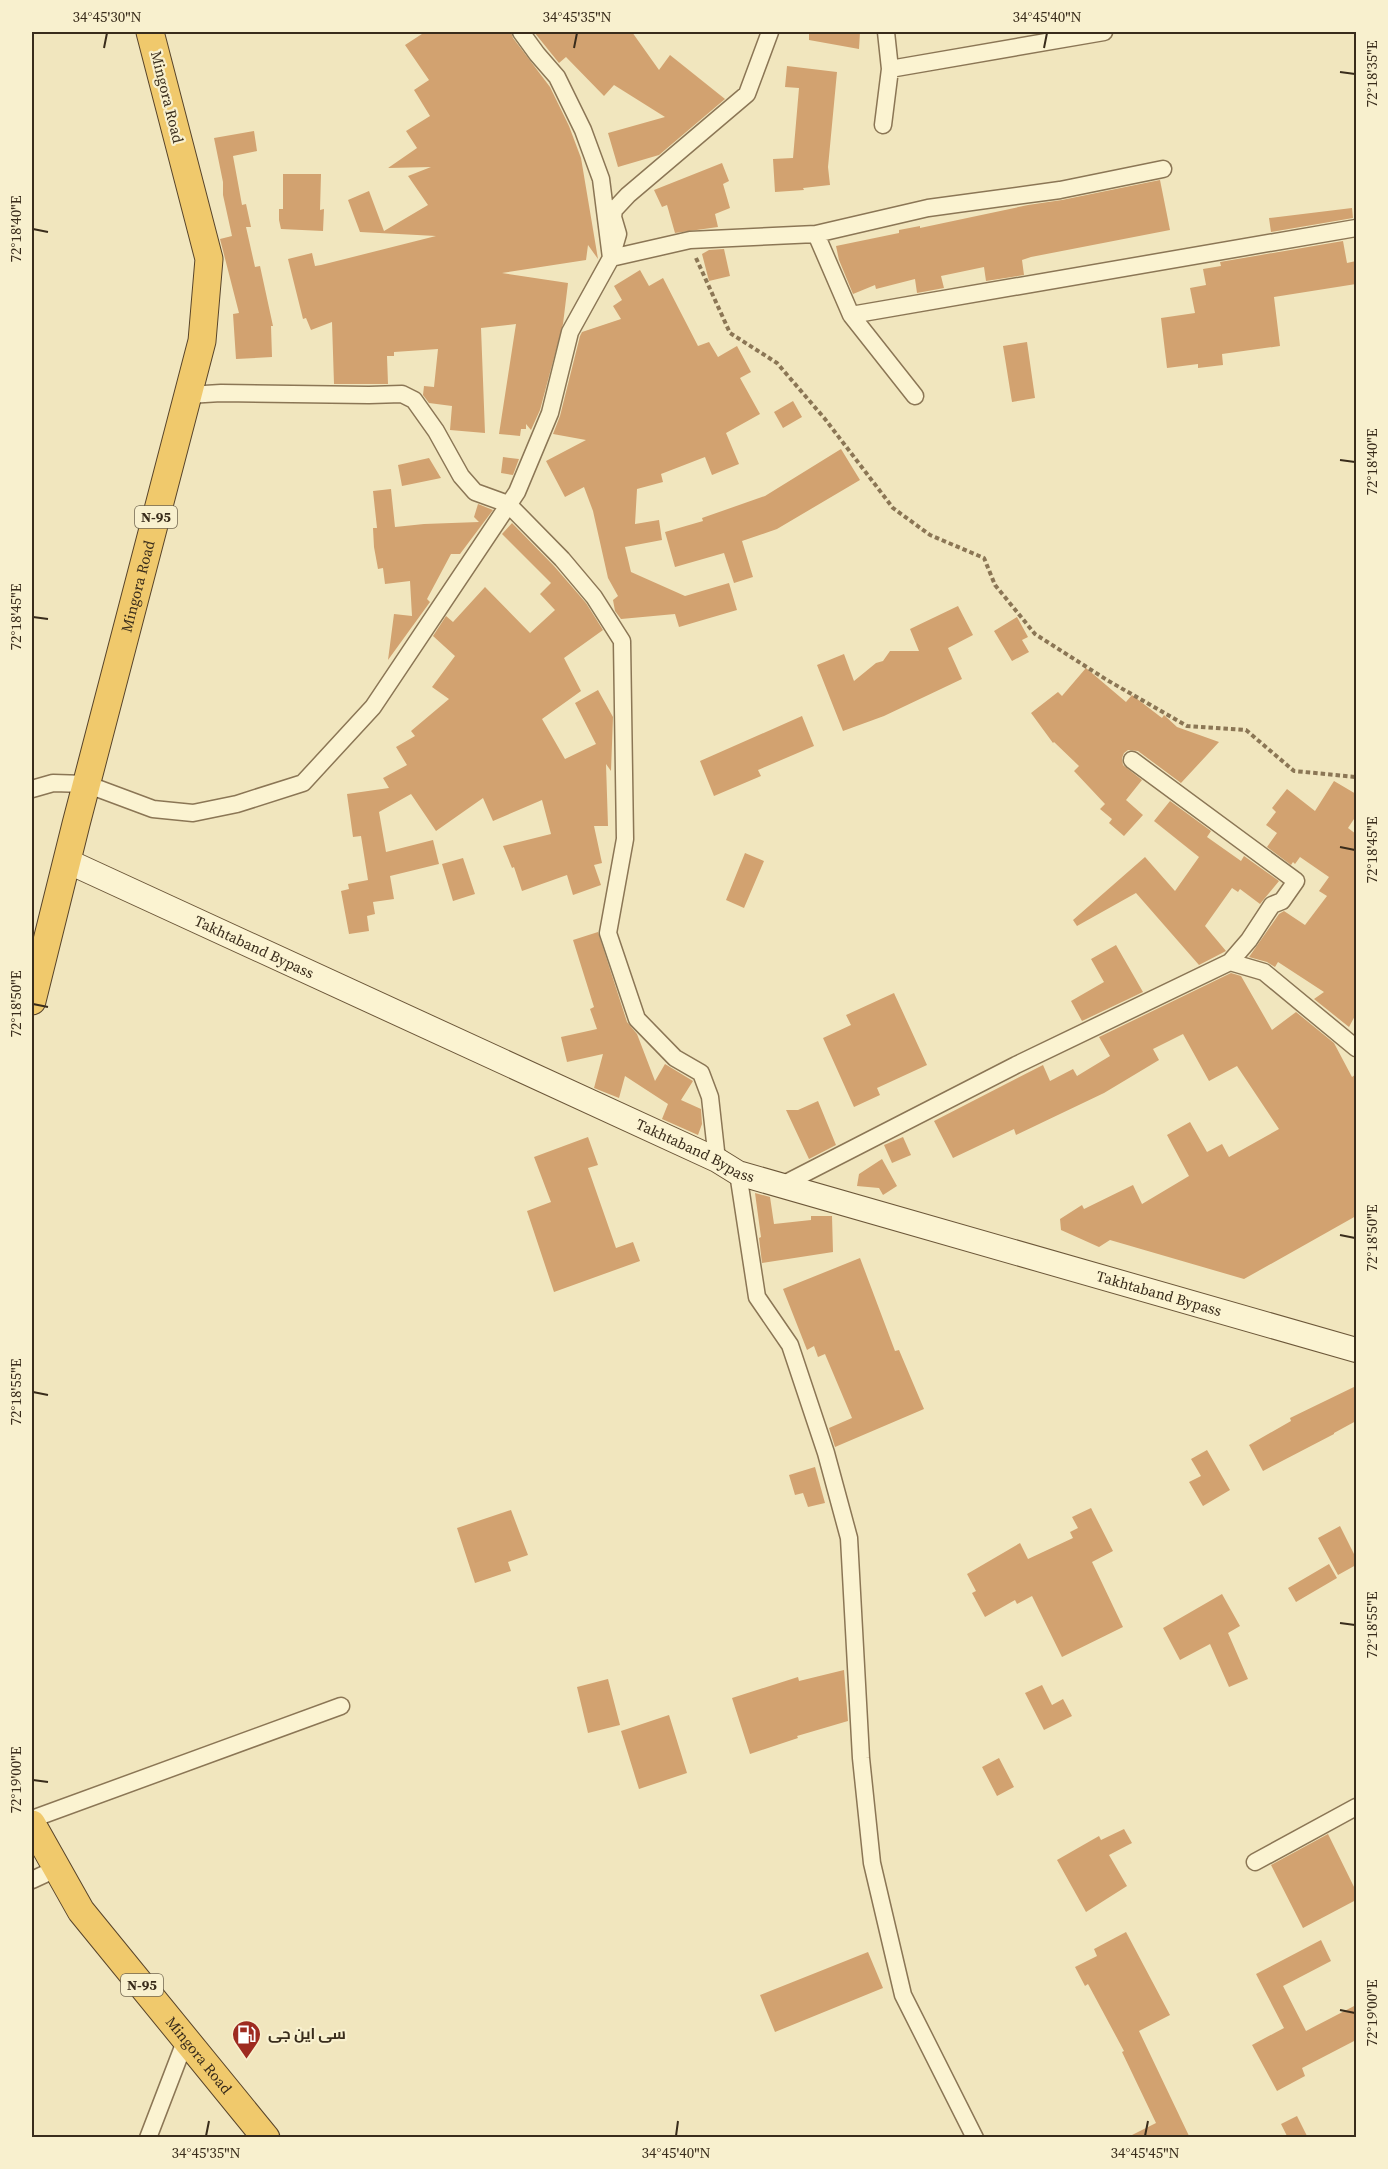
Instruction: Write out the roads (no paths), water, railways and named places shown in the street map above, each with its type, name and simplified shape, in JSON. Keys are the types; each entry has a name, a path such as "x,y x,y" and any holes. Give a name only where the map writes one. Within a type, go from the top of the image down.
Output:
{"highway":[{"name":"Mingora Road","path":"32,1001 86,784 202,341 209,259 150,32"},
{"name":"Mingora Road","path":"32,1824 81,1911 266,2138"}],"main road":[{"name":"Takhtaband Bypass","path":"67,861 717,1160 738,1173 1356,1350"}],"street":[{"path":"521,32 557,77 583,130 601,179 611,258"},
{"path":"32,789 53,783 86,784 153,809 193,813 237,804 303,783 372,707 517,492 550,413 570,332 611,258 618,234 612,217 614,210 628,195 747,94 770,32"},
{"path":"883,125 890,69 886,32"},
{"path":"890,69 1104,32"},
{"path":"611,258 690,240 816,234 928,208 1060,190 1163,169"},
{"path":"850,315 1356,228"},
{"path":"816,234 850,315 915,396"},
{"path":"188,395 402,393 414,400 436,431 461,476 475,492 508,504 562,559 594,597 622,641 625,839 608,933 637,1019 675,1058 701,1073 710,1096 717,1160"},
{"path":"782,1185 1016,1065 1230,962 1249,940 1272,905 1282,901 1296,881 1132,760"},
{"path":"1230,962 1264,972 1356,1048"},
{"path":"738,1173 757,1297 790,1345 826,1453 849,1538 861,1758 872,1863 903,1995 975,2138"},
{"path":"32,1819 341,1706"},
{"path":"1255,1862 1356,1808"},
{"path":"32,1880 58,1869"},
{"path":"148,2138 186,2039"}],"place":[{"name":"سی این جی","path":"247,2060"}]}
